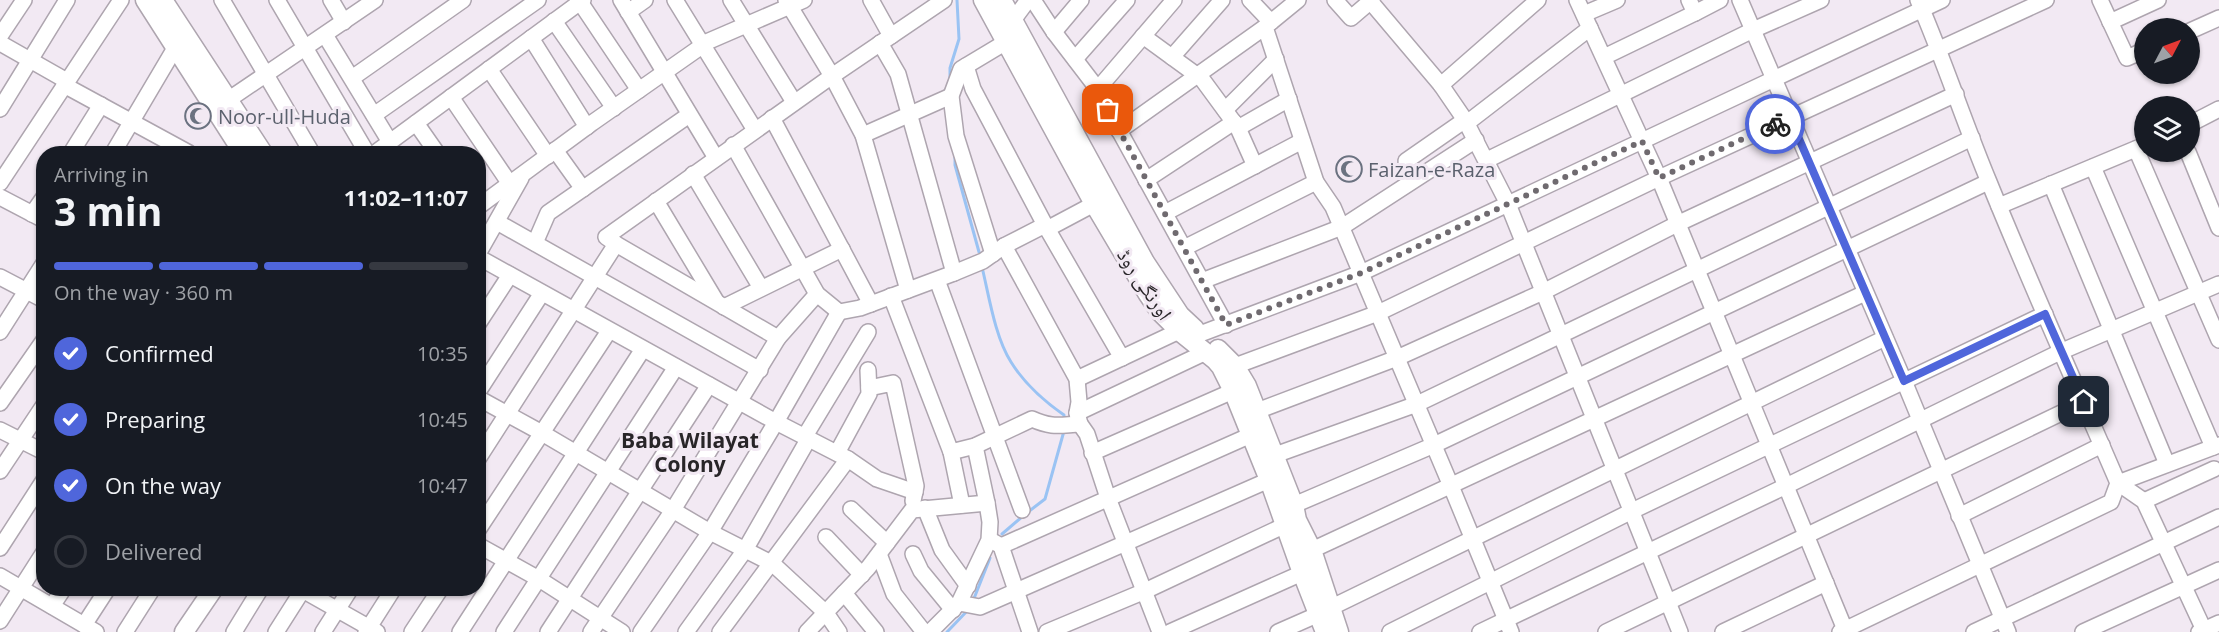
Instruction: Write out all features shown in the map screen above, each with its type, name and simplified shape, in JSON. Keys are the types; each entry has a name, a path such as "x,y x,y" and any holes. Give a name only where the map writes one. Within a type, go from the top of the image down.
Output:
{"main road":[{"path":"145,0 238,146"},
{"path":"163,0 258,146"},
{"name":"اورنگی روڈ","path":"983,0 1095,204 1147,293 1160,312 1221,367 1269,480 1312,550 1325,611 1325,632"},
{"name":"اورنگی روڈ","path":"1002,0 1145,262 1180,315 1235,366 1247,386 1275,455 1292,517 1302,573 1339,632"},
{"path":"173,632 197,596"},
{"path":"184,632 209,596"}],"street":[{"path":"0,36 24,0"},
{"path":"0,109 67,0"},
{"path":"0,183 121,0"},
{"path":"222,0 308,146"},
{"path":"277,0 305,48 375,146"},
{"path":"331,0 344,22"},
{"path":"228,100 375,0"},
{"path":"352,78 464,0"},
{"path":"374,115 538,0"},
{"path":"645,0 624,6 716,158"},
{"path":"675,0 755,130"},
{"path":"731,0 794,102"},
{"path":"871,0 898,74 954,273"},
{"path":"1014,19 1028,0"},
{"path":"1033,0 1097,90 1226,325"},
{"path":"1054,32 1081,0"},
{"path":"1075,59 1127,0"},
{"path":"1097,90 1174,0"},
{"path":"1172,57 1222,0"},
{"path":"1250,0 1268,25 1276,60 1316,183 1333,207 1508,626"},
{"path":"1119,131 1268,25 1299,0"},
{"path":"1335,0 1351,18 1371,1 1441,85 1466,121 1508,204 1680,632"},
{"path":"1441,85 1538,0"},
{"path":"1577,0 1659,178 1784,487 1826,584 1843,631 2111,502 2118,483 2216,446 2093,167"},
{"path":"1406,161 1466,121 1587,21 1617,0"},
{"path":"1604,57 1692,6 1720,0"},
{"path":"1740,0 1904,381 2005,625"},
{"path":"1487,160 1753,30 1821,0"},
{"path":"1200,334 1361,273 1774,80 1920,5 1942,0"},
{"path":"1235,366 1378,314 1659,178 2046,0"},
{"path":"2100,0 2127,58 2134,55"},
{"path":"2110,22 2158,0"},
{"path":"384,146 581,1 639,90"},
{"path":"486,201 703,45 793,2 863,135 908,290"},
{"path":"778,338 606,237 794,102 886,40 934,3"},
{"path":"1920,5 1939,49 1988,182 2118,483 2144,501 2184,586 2202,631 2219,623"},
{"path":"2200,27 2219,18"},
{"path":"554,21 614,108"},
{"path":"325,34 374,115 378,146"},
{"path":"1143,36 1203,79 1232,120 1255,166"},
{"path":"531,38 587,127"},
{"path":"1006,42 961,69 951,96 956,136 998,250 1077,379 1079,402 1077,420 1087,434 1108,498 1160,632"},
{"path":"0,43 101,105 176,146"},
{"path":"117,146 175,48"},
{"path":"1232,120 1276,60"},
{"path":"966,66 973,89 1046,227 1122,358"},
{"path":"489,69 551,153 583,189"},
{"path":"1257,411 1398,358 1543,292 1677,224 1956,94"},
{"path":"863,135 951,96"},
{"path":"451,97 484,146"},
{"path":"1146,180 1232,120 1289,99"},
{"path":"75,146 101,105"},
{"path":"2200,119 2219,109"},
{"path":"535,243 549,213 689,115"},
{"path":"772,118 871,304"},
{"path":"416,123 432,146"},
{"path":"1275,455 1417,404 1972,138"},
{"path":"1202,280 1342,228 1476,140"},
{"path":"1164,213 1302,141"},
{"path":"733,145 817,294 838,312"},
{"path":"486,149 510,184"},
{"path":"1999,206 2134,150"},
{"path":"2146,162 2219,340"},
{"path":"2192,162 2219,228"},
{"path":"486,242 524,173"},
{"path":"693,174 761,288"},
{"path":"1047,632 1144,591 1434,445 1988,182"},
{"path":"1184,248 1316,183"},
{"path":"2051,184 2168,464"},
{"path":"0,197 36,216"},
{"path":"656,201 720,304"},
{"path":"640,632 710,532 838,312 871,304 954,273 1095,204"},
{"path":"497,222 760,370"},
{"path":"486,447 616,244"},
{"path":"720,304 761,288 842,249"},
{"path":"486,261 609,331 843,456 877,478 915,492"},
{"path":"0,332 36,275"},
{"path":"486,312 510,275"},
{"path":"0,277 36,296"},
{"path":"937,280 1022,510"},
{"path":"1480,632 1508,626 1647,553 2060,352 2219,284"},
{"path":"486,380 542,293"},
{"path":"1312,550 1865,293"},
{"path":"591,632 673,510 778,338 817,294"},
{"path":"891,296 951,452 962,505"},
{"path":"1389,632 1632,511 2045,314"},
{"path":"486,518 609,331"},
{"path":"1077,379 1179,331"},
{"path":"686,632 745,550 868,332"},
{"path":"1278,632 1885,338"},
{"path":"486,591 643,349"},
{"path":"0,403 36,351"},
{"path":"951,452 975,446 1032,419 1056,427 1077,420 1206,352"},
{"path":"504,632 676,367"},
{"path":"720,632 771,564 843,456 869,394 868,370"},
{"path":"869,388 893,383 916,486 918,509 942,550 968,586"},
{"path":"548,632 709,385"},
{"path":"1092,453 1233,391"},
{"path":"1606,632 2084,402"},
{"path":"486,403 710,532 771,564 825,613 839,632"},
{"path":"0,471 36,417"},
{"path":"0,430 36,448"},
{"path":"965,606 968,586 995,543 1108,498 1251,435"},
{"path":"1959,516 2102,445"},
{"path":"975,446 995,543 1030,632"},
{"path":"2144,501 2214,469"},
{"path":"930,632 965,606 1015,592 1269,480"},
{"path":"0,548 36,492"},
{"path":"807,632 862,575 918,509 987,503"},
{"path":"851,509 883,549 894,594 924,632"},
{"path":"1974,632 2005,625 2219,517"},
{"path":"826,537 862,575"},
{"path":"486,549 539,579 622,632"},
{"path":"914,554 921,571 965,606"},
{"path":"0,621 36,565"},
{"path":"2083,632 2219,570"},
{"path":"1170,632 1302,573"},
{"path":"0,576 90,628 104,596"},
{"path":"1723,632 1826,584"},
{"path":"844,593 876,632"},
{"path":"52,606 59,596"},
{"path":"125,632 148,596"},
{"path":"234,632 256,596"},
{"path":"276,632 298,596"},
{"path":"314,596 371,630 390,596"},
{"path":"323,632 346,596"},
{"path":"412,632 436,596"},
{"path":"460,632 483,596"}],"waterway":[{"path":"950,81 950,68 959,39 957,0"},
{"path":"955,153 955,165 979,252"},
{"path":"982,267 993,316 1005,352 1028,384 1064,415 1064,421"},
{"path":"1028,512 1045,499 1064,431"},
{"path":"1002,534 1023,516"},
{"path":"973,601 990,558"},
{"path":"947,632 968,610"}],"way so far":[{"path":"1108,110 1226,325 1361,273 1642,141 1659,178 1775,124"}],"place":[{"name":"Noor-ull-Huda","path":"198,116"},
{"name":"Faizan-e-Raza","path":"1349,169"}],"district":[{"name":"Baba Wilayat Colony","path":"690,452"}],"route":[{"path":"1775,124 1790,118 1904,381 2045,314 2084,402"}]}
